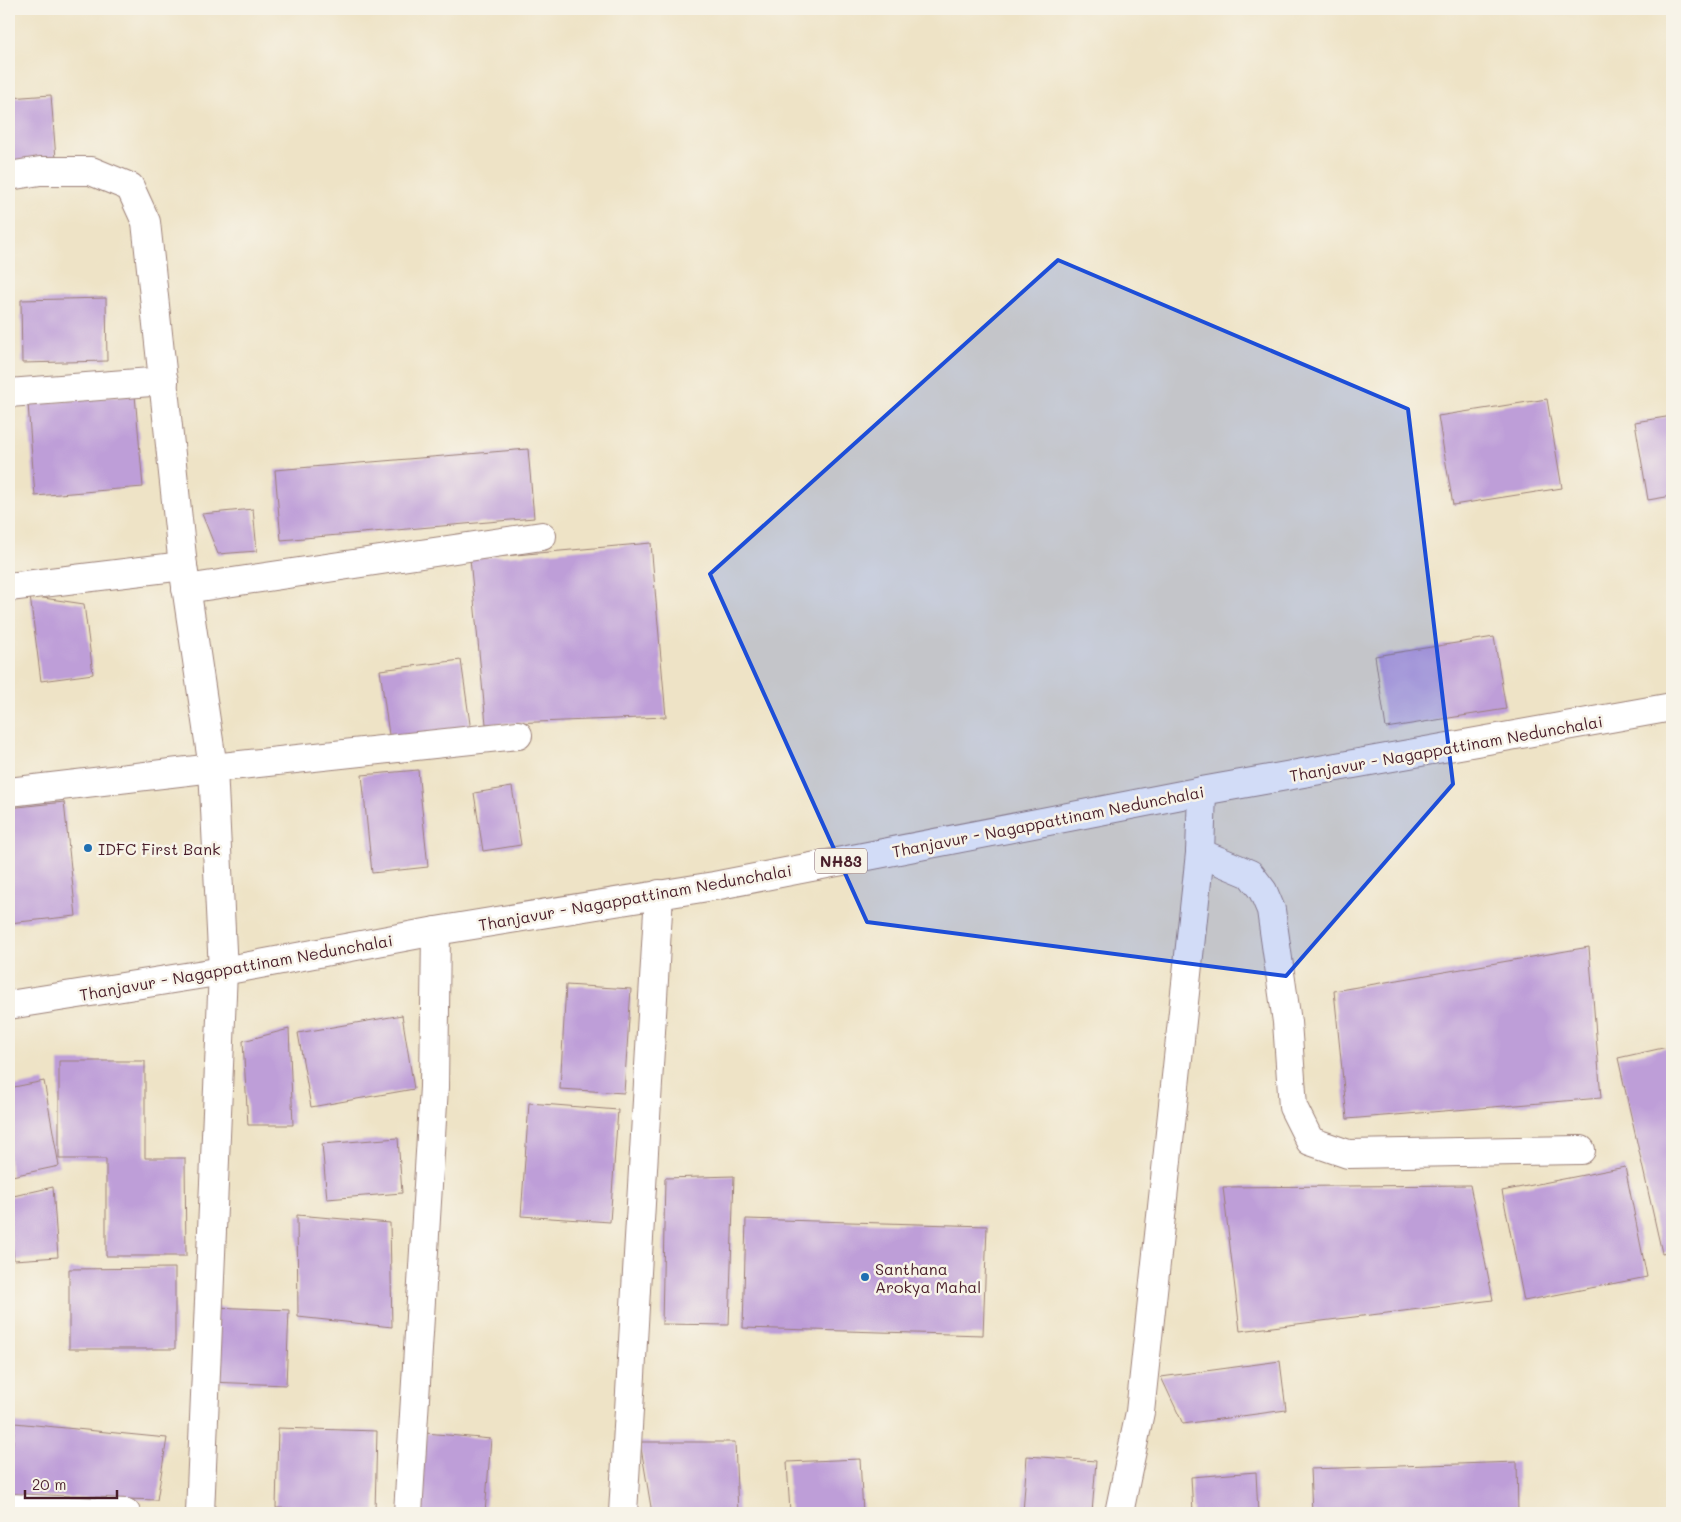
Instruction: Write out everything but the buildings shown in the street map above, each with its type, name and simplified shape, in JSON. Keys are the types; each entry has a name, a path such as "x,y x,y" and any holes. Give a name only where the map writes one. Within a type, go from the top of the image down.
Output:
{"main road":[{"path":"9,176 40,171 91,171 130,187 146,222 184,578 213,768 223,971 200,1513"},
{"path":"9,393 164,381"},
{"path":"9,587 184,578 542,536"},
{"name":"Thanjavur - Nagappattinam Nedunchalai","path":"9,1005 223,971 436,931 714,886 1202,791 1672,707"},
{"path":"9,792 518,735"},
{"path":"1119,1513 1140,1412 1200,853 1202,791"},
{"path":"1200,853 1250,874 1263,892 1271,910 1287,1022 1292,1108 1310,1141 1348,1154 1581,1150"},
{"path":"623,1513 659,894"},
{"path":"408,1513 434,1087 436,931"},
{"path":"9,1508 126,1513"}],"highlighted area":[{"path":"1058,260 1408,409 1453,784 1286,976 867,922 710,574"}],"place":[{"name":"IDFC First Bank","path":"88,848"},
{"name":"Santhana Arokya Mahal","path":"865,1277"}]}
